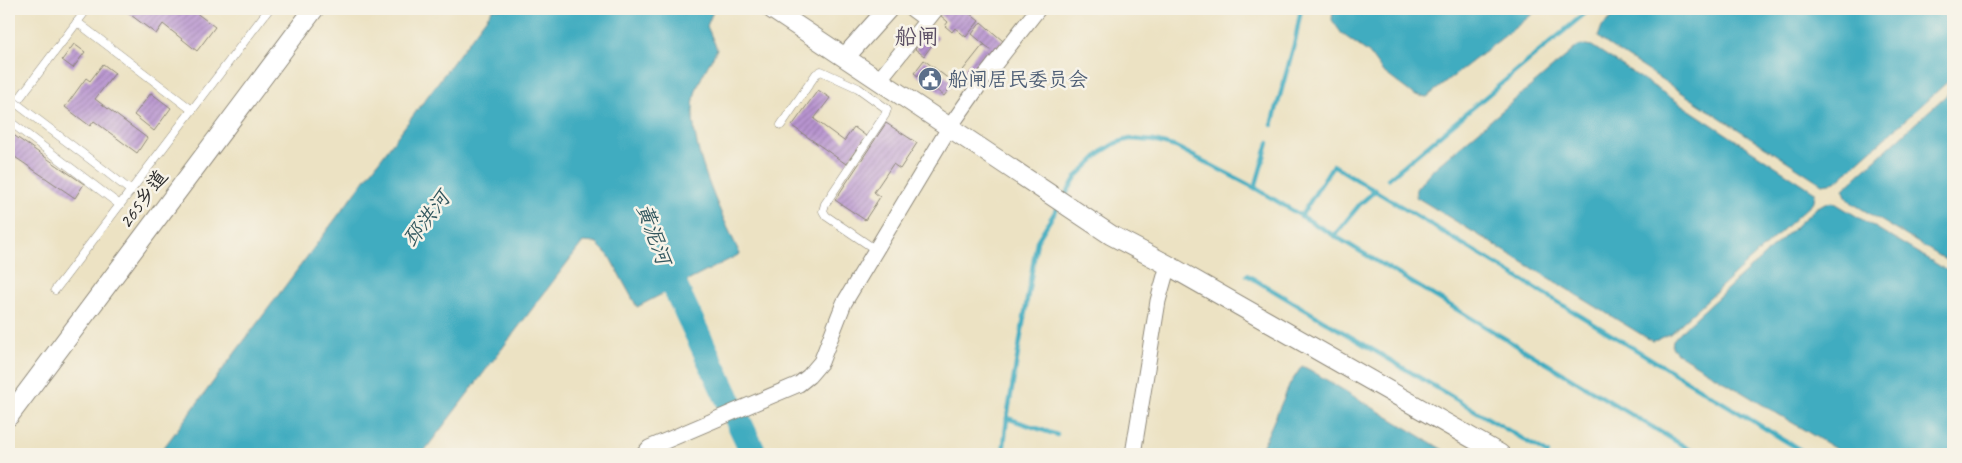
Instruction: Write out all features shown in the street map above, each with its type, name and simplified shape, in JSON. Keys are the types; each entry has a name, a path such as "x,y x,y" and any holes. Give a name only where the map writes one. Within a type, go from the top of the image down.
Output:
{"street":[{"name":"265乡道","path":"9,416 314,9"},
{"path":"772,9 1111,235 1168,265 1500,454"},
{"path":"845,57 888,9"},
{"path":"879,80 931,14 912,9"},
{"path":"647,451 799,384 809,376 821,362 844,303 949,128 987,74 1038,9"},
{"path":"1133,454 1158,301 1168,265"}],"lane":[{"path":"9,112 87,9"},
{"path":"55,290 269,9"},
{"path":"77,22 192,110"},
{"path":"781,125 816,74 821,71 858,88 887,109 885,115 825,204 823,211 826,216 876,250"},
{"path":"9,98 131,191"},
{"path":"9,121 120,205"}],"water":[{"name":"邳洪河","path":"493,9 714,9 707,26 717,49 695,94 693,112 695,132 706,176 740,254 637,307 609,256 596,243 583,242 422,454 159,454"},
{"path":"1333,9 1539,9 1427,97 1414,95 1382,71 1369,53 1342,34 1332,20"},
{"path":"1622,9 1934,9 1953,21 1953,77 1836,182 1822,184 1598,37 1602,26"},
{"path":"1578,46 1592,46 1815,192 1814,201 1670,334 1657,340 1652,341 1416,197 1416,189 1430,172"},
{"path":"1953,89 1953,264 1852,203 1843,189"},
{"path":"1833,202 1953,274 1953,454 1844,454 1677,353 1672,347 1673,340 1682,330 1816,208 1825,203"},
{"path":"1302,366 1450,454 1259,454 1290,384"}],"building":[{"path":"123,9 191,9 215,27 197,51 163,24 156,34"},
{"path":"945,9 964,9 979,21 966,37 955,28 952,32 945,26 948,22 940,15"},
{"path":"981,22 1003,41 966,87 956,79 983,45 991,50 972,34"},
{"path":"929,30 938,37 924,56 915,49"},
{"path":"74,44 85,52 73,68 62,60"},
{"path":"924,60 954,83 944,96 914,73"},
{"path":"103,64 115,73 95,99 147,138 137,153 94,121 90,126 65,107 86,78 90,81"},
{"path":"818,90 830,98 814,119 844,141 854,127 866,136 846,164 792,126"},
{"path":"151,93 171,108 154,131 134,115"},
{"path":"886,123 917,143 900,169 893,164 874,192 880,197 865,220 835,200"},
{"path":"9,132 84,184 75,198 9,153"}],"waterway":[{"path":"1272,125 1295,41 1301,9"},
{"path":"1388,179 1590,9"},
{"path":"1064,198 1076,177 1103,151 1116,143 1130,139 1154,141 1176,147 1255,188 1697,454"},
{"path":"1255,188 1268,143"},
{"path":"1301,216 1333,165 1807,454"},
{"path":"1334,236 1360,204 1376,190"},
{"path":"1003,454 1007,418 1037,241 1058,207"},
{"name":"黄泥河","path":"662,255 668,272 754,454"},
{"path":"1247,275 1548,454"},
{"path":"1007,418 1057,435"}],"place":[{"name":"船闸居民委员会","path":"930,79"}],"district":[{"name":"船闸","path":"917,37"}]}
